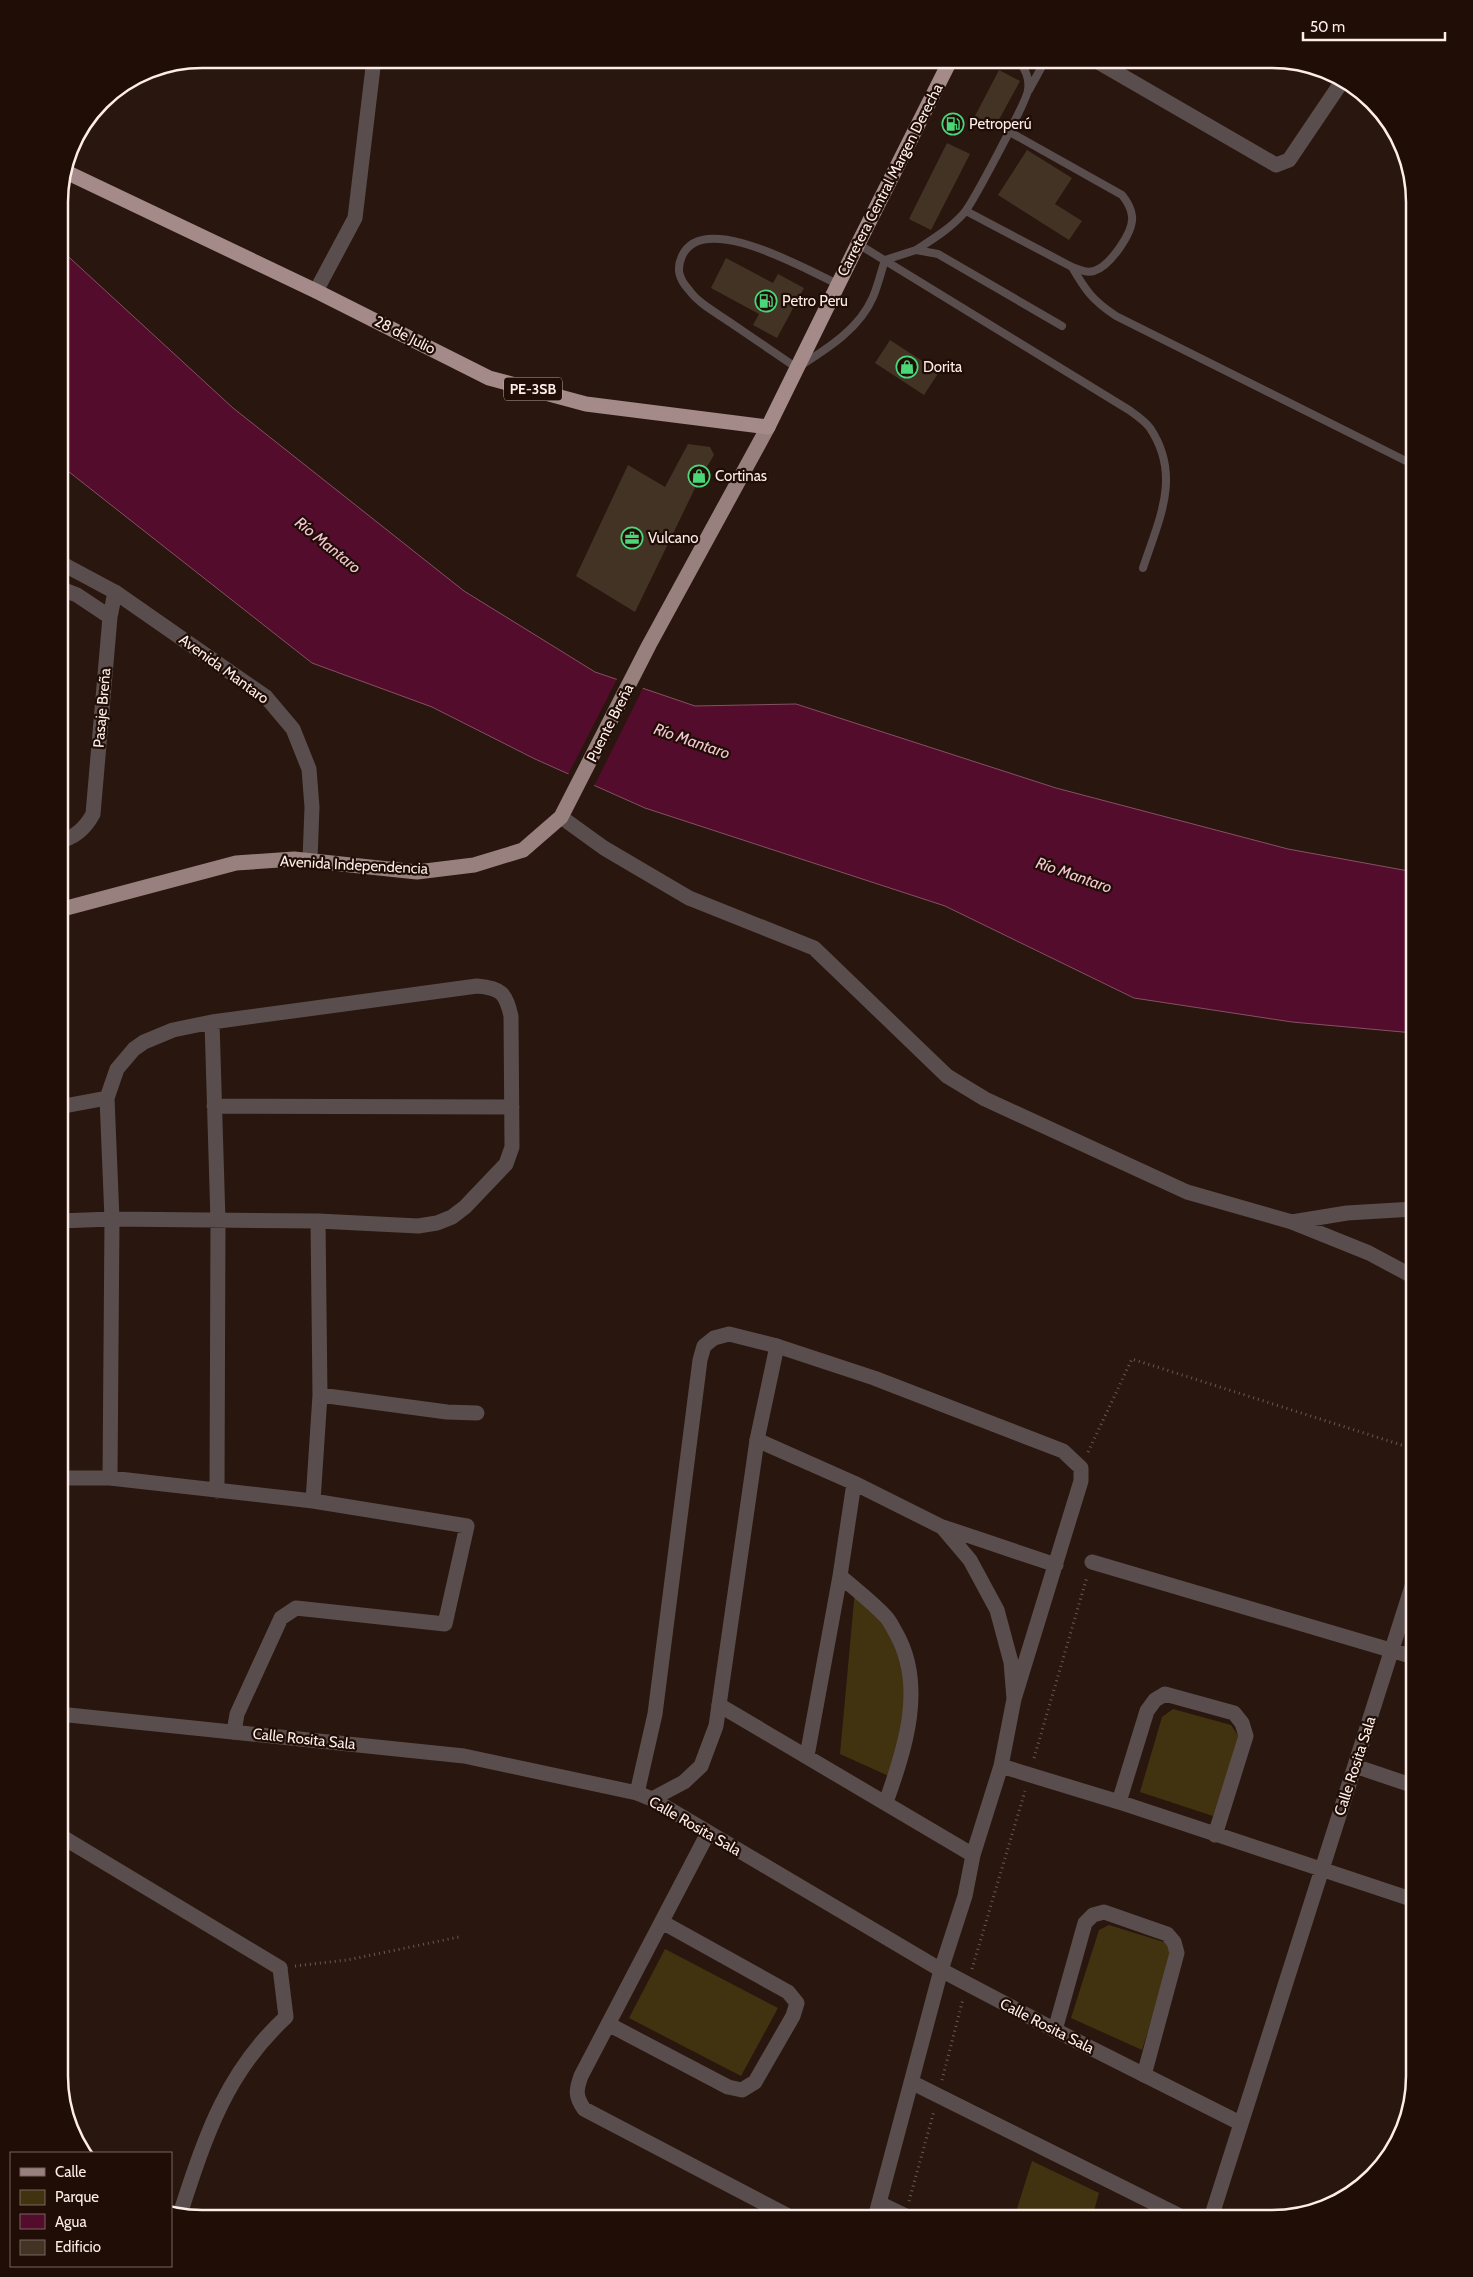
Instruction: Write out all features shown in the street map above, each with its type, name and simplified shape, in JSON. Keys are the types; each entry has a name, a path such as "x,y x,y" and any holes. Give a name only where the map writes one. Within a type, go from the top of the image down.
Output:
{"highway":[{"name":"Carretera Central Margen Derecha","path":"768,427 946,68"},
{"name":"28 de Julio","path":"71,174 316,291 489,378 586,404 768,427"}],"main road":[{"name":"Carretera Central Margen Derecha","path":"649,645 768,427"},
{"name":"Puente Breña","path":"571,801 649,645"},
{"name":"Avenida Independencia","path":"68,908 236,863 294,859 417,872 474,865 523,850 561,818 571,801"}],"street":[{"path":"316,291 356,218 373,68"},
{"path":"1109,68 1276,165 1289,160 1339,86"},
{"name":"Avenida Mantaro","path":"68,567 115,592 266,696 293,729 309,769 312,806 310,860"},
{"path":"68,592 77,595 110,617"},
{"name":"Pasaje Breña","path":"68,837 76,834 88,824 93,814 110,617 115,592"},
{"path":"561,818 604,848 689,898 814,948 947,1076 985,1099 1187,1192 1292,1222 1369,1253 1406,1273"},
{"path":"68,1221 112,1219 318,1221 418,1226 437,1223 452,1217 466,1207 506,1164 512,1147 511,1016 508,1002 502,993 492,987 477,986 212,1022 174,1030 139,1046 117,1069 107,1098 112,1219 110,1478"},
{"path":"212,1022 218,1221 217,1491"},
{"path":"68,1105 107,1098"},
{"path":"214,1106 512,1107"},
{"path":"1292,1222 1347,1213 1406,1209"},
{"path":"313,1501 320,1395 318,1221"},
{"path":"637,1793 655,1714 700,1360 704,1346 714,1338 729,1334 777,1346 874,1378 1063,1450 1081,1468 1082,1481 1014,1699 1001,1766 973,1855 965,1896 941,1970 877,2210"},
{"path":"652,1799 684,1782 701,1766 716,1726 757,1440 777,1346"},
{"path":"320,1395 447,1412 477,1413"},
{"path":"757,1440 854,1483 942,1527 1056,1565"},
{"path":"68,1481 110,1478 313,1501 467,1526 445,1624 296,1608 282,1618 237,1714 234,1732"},
{"path":"808,1756 840,1576 854,1483"},
{"path":"942,1527 970,1560 997,1610 1011,1662 1014,1699"},
{"path":"1092,1562 1406,1655"},
{"path":"840,1576 887,1618 905,1649 911,1678 911,1707 901,1760 886,1802"},
{"name":"Calle Rosita Sala","path":"1213,2210 1406,1606"},
{"path":"1118,1802 1148,1711 1155,1700 1165,1694 1234,1713 1242,1723 1246,1736 1215,1835"},
{"path":"719,1705 973,1855"},
{"name":"Calle Rosita Sala","path":"68,1715 464,1756 637,1793 652,1799 941,1970 1240,2123"},
{"path":"1001,1766 1118,1802 1406,1897"},
{"path":"1355,1766 1406,1783"},
{"path":"708,1833 608,2024 576,2090 577,2099 584,2109 776,2210"},
{"path":"68,1840 280,1968 286,2017 264,2037 230,2085 211,2125 182,2208"},
{"path":"1055,2030 1085,1924 1093,1915 1104,1912 1167,1934 1174,1942 1177,1953 1144,2075"},
{"path":"608,2024 728,2087 742,2090 755,2082 792,2016 797,2003 788,1992 662,1922"},
{"path":"911,2082 1168,2210"},
{"path":"879,2203 893,2210"}],"lane":[{"path":"1024,68 1028,77 1028,92"},
{"path":"885,260 916,250 954,223 966,211 1041,68"},
{"path":"966,211 1072,267 1086,272 1096,270 1113,258 1130,229 1133,217 1122,195 1008,131"},
{"path":"838,284 746,243 724,238 708,238 693,243 684,253 678,266 680,279 690,292 708,308 797,368 832,345 853,325 872,299 885,260"},
{"path":"858,244 1129,410 1149,426 1161,449 1166,470 1166,494 1143,568"},
{"path":"916,250 938,254 1062,326"},
{"path":"1072,267 1086,292 1098,304 1116,316 1406,462"}],"path":[{"path":"1081,1468 1132,1359 1406,1446"},
{"path":"910,2210 967,1984 1092,1562"},
{"path":"280,1968 347,1960 460,1937"}],"green space":[{"path":"855,1590 886,1624 906,1662 909,1700 891,1777 840,1754"},
{"path":"1173,1709 1231,1725 1239,1737 1213,1816 1140,1792 1162,1717"},
{"path":"1109,1925 1167,1943 1173,1952 1142,2050 1071,2018 1099,1930"},
{"path":"665,1949 778,2008 741,2076 629,2018"},
{"path":"1032,2161 1099,2193 1094,2210 1017,2210"}],"water":[{"name":"Río Mantaro","path":"68,256 233,408 464,591 595,672 695,706 796,704 1056,788 1288,849 1406,871 1406,1032 1292,1022 1134,998 945,906 645,808 535,759 432,707 312,663 68,471"}],"pier":[{"path":"618,677 644,686 593,788 567,777"}],"building":[{"path":"999,70 1020,81 995,127 975,116"},
{"path":"947,143 970,154 931,230 909,219"},
{"path":"1027,150 1072,178 1055,204 1082,221 1069,240 998,195"},
{"name":"Petro Peru","path":"726,258 773,283 778,274 804,288 777,338 753,325 759,314 711,288"},
{"name":"Dorita","path":"890,340 939,372 924,395 875,363"},
{"name":"Vulcano","path":"688,444 710,447 714,455 698,482 635,612 576,576 628,465 665,487"}],"place":[{"name":"Petroperú","path":"953,124"},
{"name":"Petro Peru","path":"766,301"},
{"name":"Dorita","path":"907,367"},
{"name":"Cortinas","path":"699,476"},
{"name":"Vulcano","path":"632,538"}]}
